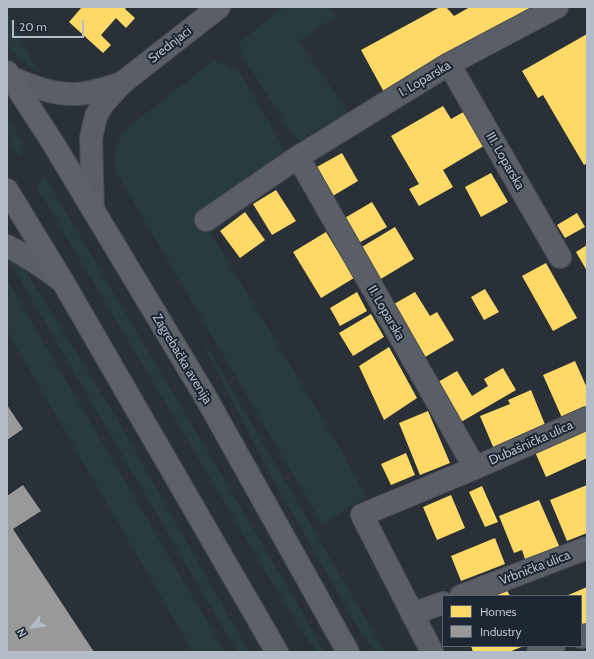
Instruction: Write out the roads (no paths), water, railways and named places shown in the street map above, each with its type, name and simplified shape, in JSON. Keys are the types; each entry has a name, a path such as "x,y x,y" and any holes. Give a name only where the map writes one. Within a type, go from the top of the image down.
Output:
{"main road":[{"name":"Zagrebačka avenija","path":"9,74 93,210 204,396 348,652"},
{"path":"7,190 63,282 277,652"}],"street":[{"name":"Srednjaci","path":"122,83 218,7"},
{"name":"I. Loparska","path":"206,220 298,157 449,64 557,7"},
{"name":"III. Loparska","path":"449,64 560,257"},
{"path":"9,74 35,87 75,94 99,90 122,83"},
{"path":"93,210 91,138 93,126 96,116 103,104 122,83"},
{"name":"II. Loparska","path":"298,157 474,468"},
{"path":"7,246 45,268 63,282"},
{"name":"Dubašnička ulica","path":"412,614 362,515 587,418"},
{"name":"Vrbnička ulica","path":"464,595 587,548"},
{"path":"432,652 412,614 442,603"},
{"path":"538,652 551,647"}]}
